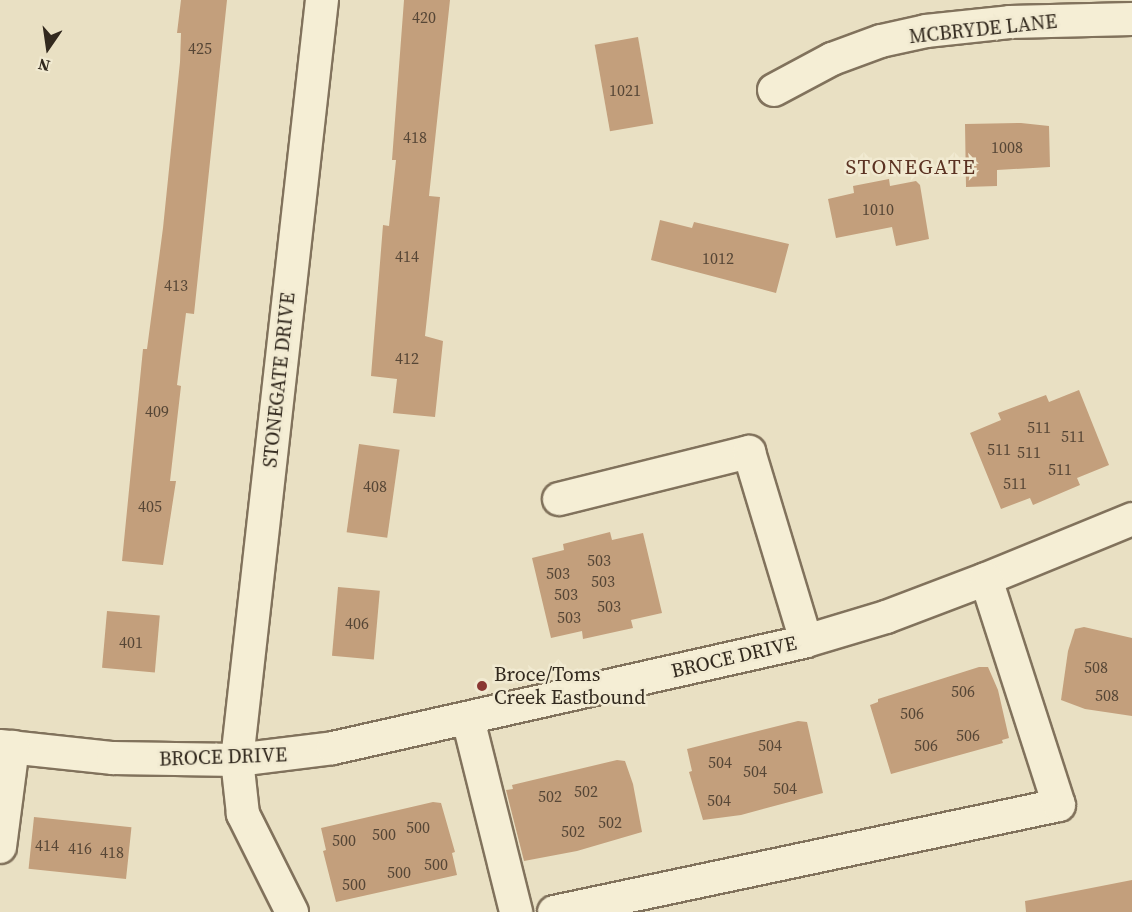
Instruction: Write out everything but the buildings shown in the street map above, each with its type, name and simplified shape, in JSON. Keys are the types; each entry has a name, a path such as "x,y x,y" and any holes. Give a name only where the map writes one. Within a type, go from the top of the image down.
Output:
{"street":[{"name":"STONEGATE DRIVE","path":"291,912 243,814 237,760 322,0"},
{"name":"MCBRYDE LANE","path":"774,90 832,59 881,41 926,31 1010,22 1132,19"},
{"path":"559,499 749,452 806,641"},
{"name":"BROCE DRIVE","path":"7,747 113,758 237,760 284,757 468,719 806,641 886,617 1132,519"},
{"path":"554,912 1059,805 986,579"},
{"path":"468,719 516,912"},
{"path":"0,847 7,747"}],"place":[{"name":"Broce/Toms Creek Eastbound","path":"482,686"}],"district":[{"name":"STONEGATE","path":"911,167"}]}
